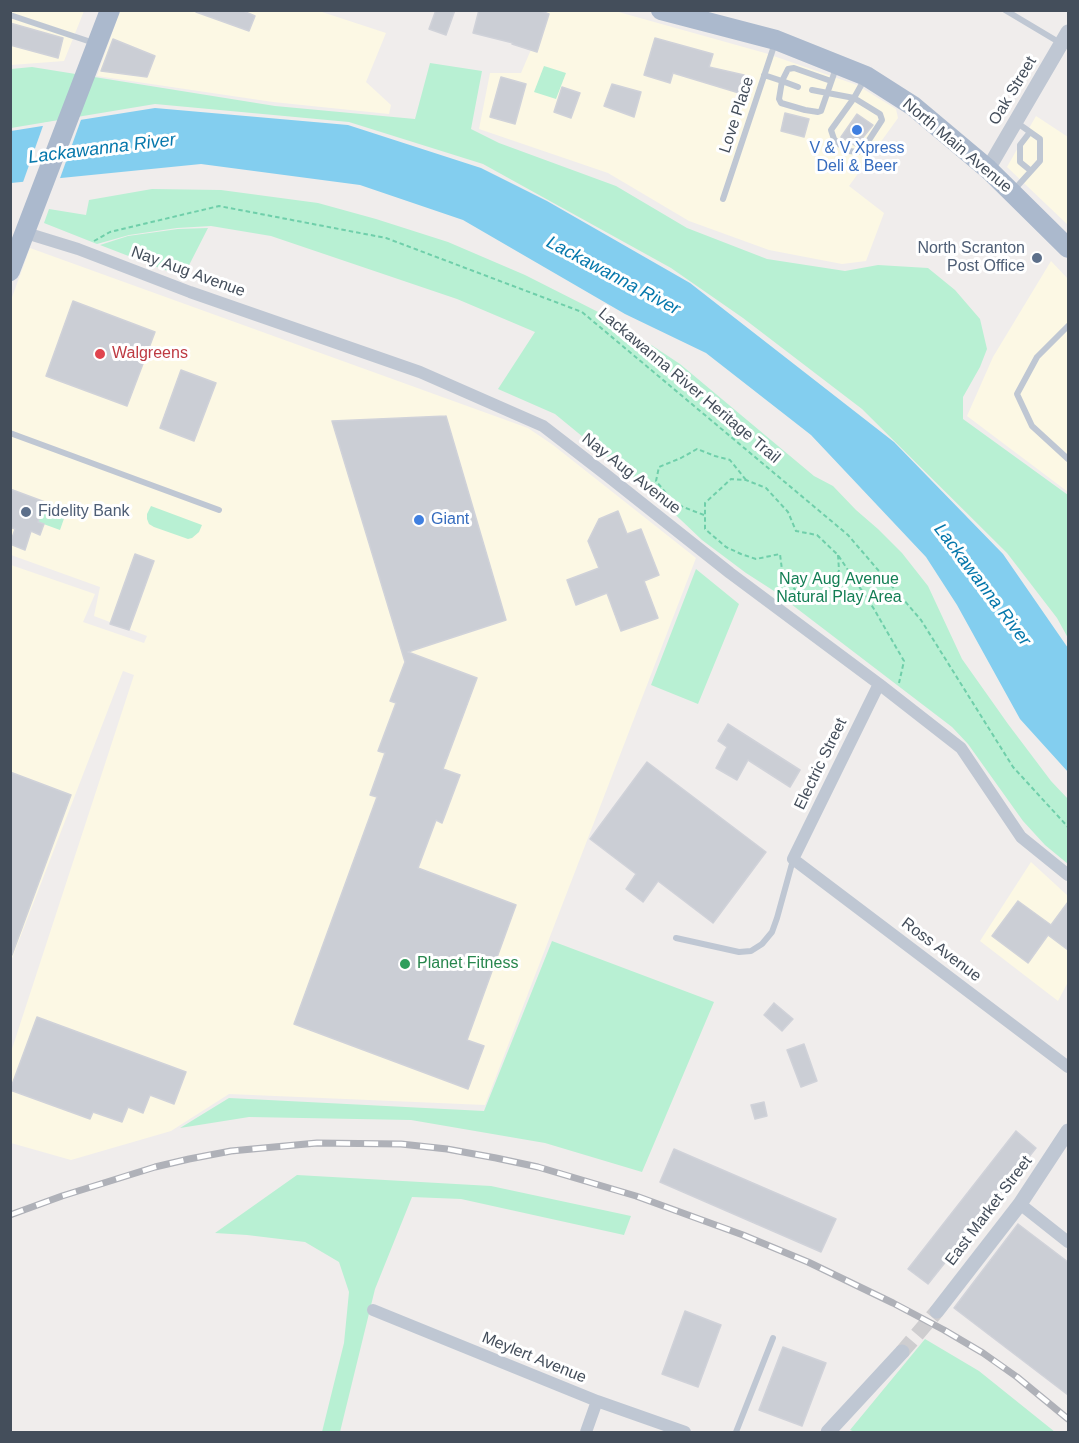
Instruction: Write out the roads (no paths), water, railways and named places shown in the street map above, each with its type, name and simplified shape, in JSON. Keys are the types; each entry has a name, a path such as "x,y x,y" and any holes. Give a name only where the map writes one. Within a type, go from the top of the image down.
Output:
{"main road":[{"path":"10,271 110,10"},
{"name":"North Main Avenue","path":"670,12 776,40 834,73 866,76 913,106 988,169 1068,248"}],"street":[{"name":"Oak Street","path":"988,169 1065,38"},
{"name":"Nay Aug Avenue","path":"26,233 78,249 190,292 420,372 543,426 730,573 961,748 1021,837 1068,875"},
{"name":"Electric Street","path":"793,859 879,684"},
{"name":"Ross Avenue","path":"793,859 1068,1067"},
{"name":"East Market Street","path":"936,1311 1020,1204 1068,1131"},
{"path":"1020,1204 1068,1242"},
{"name":"Meylert Avenue","path":"373,1310 597,1401 685,1432"},
{"path":"828,1432 902,1352"},
{"path":"585,1432 597,1401"}],"lane":[{"path":"1005,10 1065,38"},
{"path":"10,15 98,44"},
{"name":"Love Place","path":"723,199 776,40"},
{"path":"794,68 834,73 821,111 818,112 781,103 779,99 782,81 788,69 794,68"},
{"path":"764,75 798,87"},
{"path":"812,90 854,98 880,114 882,120 858,152 849,151 839,144 834,139 831,130 854,98 866,76"},
{"path":"1012,191 1040,161 1040,139 1015,122"},
{"path":"1030,132 1020,145 1020,162 1031,171"},
{"path":"1068,326 1037,357 1017,394 1032,426 1068,459"},
{"path":"10,433 219,510"},
{"path":"675,938 739,952 751,951 762,944 772,932 793,859"},
{"path":"736,1432 773,1338"}],"water":[{"name":"Lackawanna River","path":"155,108 348,125 481,168 547,201 690,283 894,442 1003,554 1068,648 1068,772 1020,719 957,605 926,557 811,435 706,353 625,314 463,220 360,185 201,164 11,183 11,131"}],"tunnel":[{"path":"902,1352 937,1311"}],"railway":[{"path":"10,1215 155,1167 231,1151 317,1143 401,1144 496,1158 538,1167 636,1196 743,1235 808,1262 893,1303 983,1353 1017,1377 1068,1419"}],"place":[{"name":"V & V Xpress Deli & Beer","path":"857,130"},
{"name":"North Scranton Post Office","path":"1037,258"},
{"name":"Walgreens","path":"100,354"},
{"name":"Fidelity Bank","path":"26,512"},
{"name":"Giant","path":"419,520"},
{"name":"Planet Fitness","path":"405,964"}],"park label":[{"name":"Nay Aug Avenue Natural Play Area","path":"839,589"}]}
